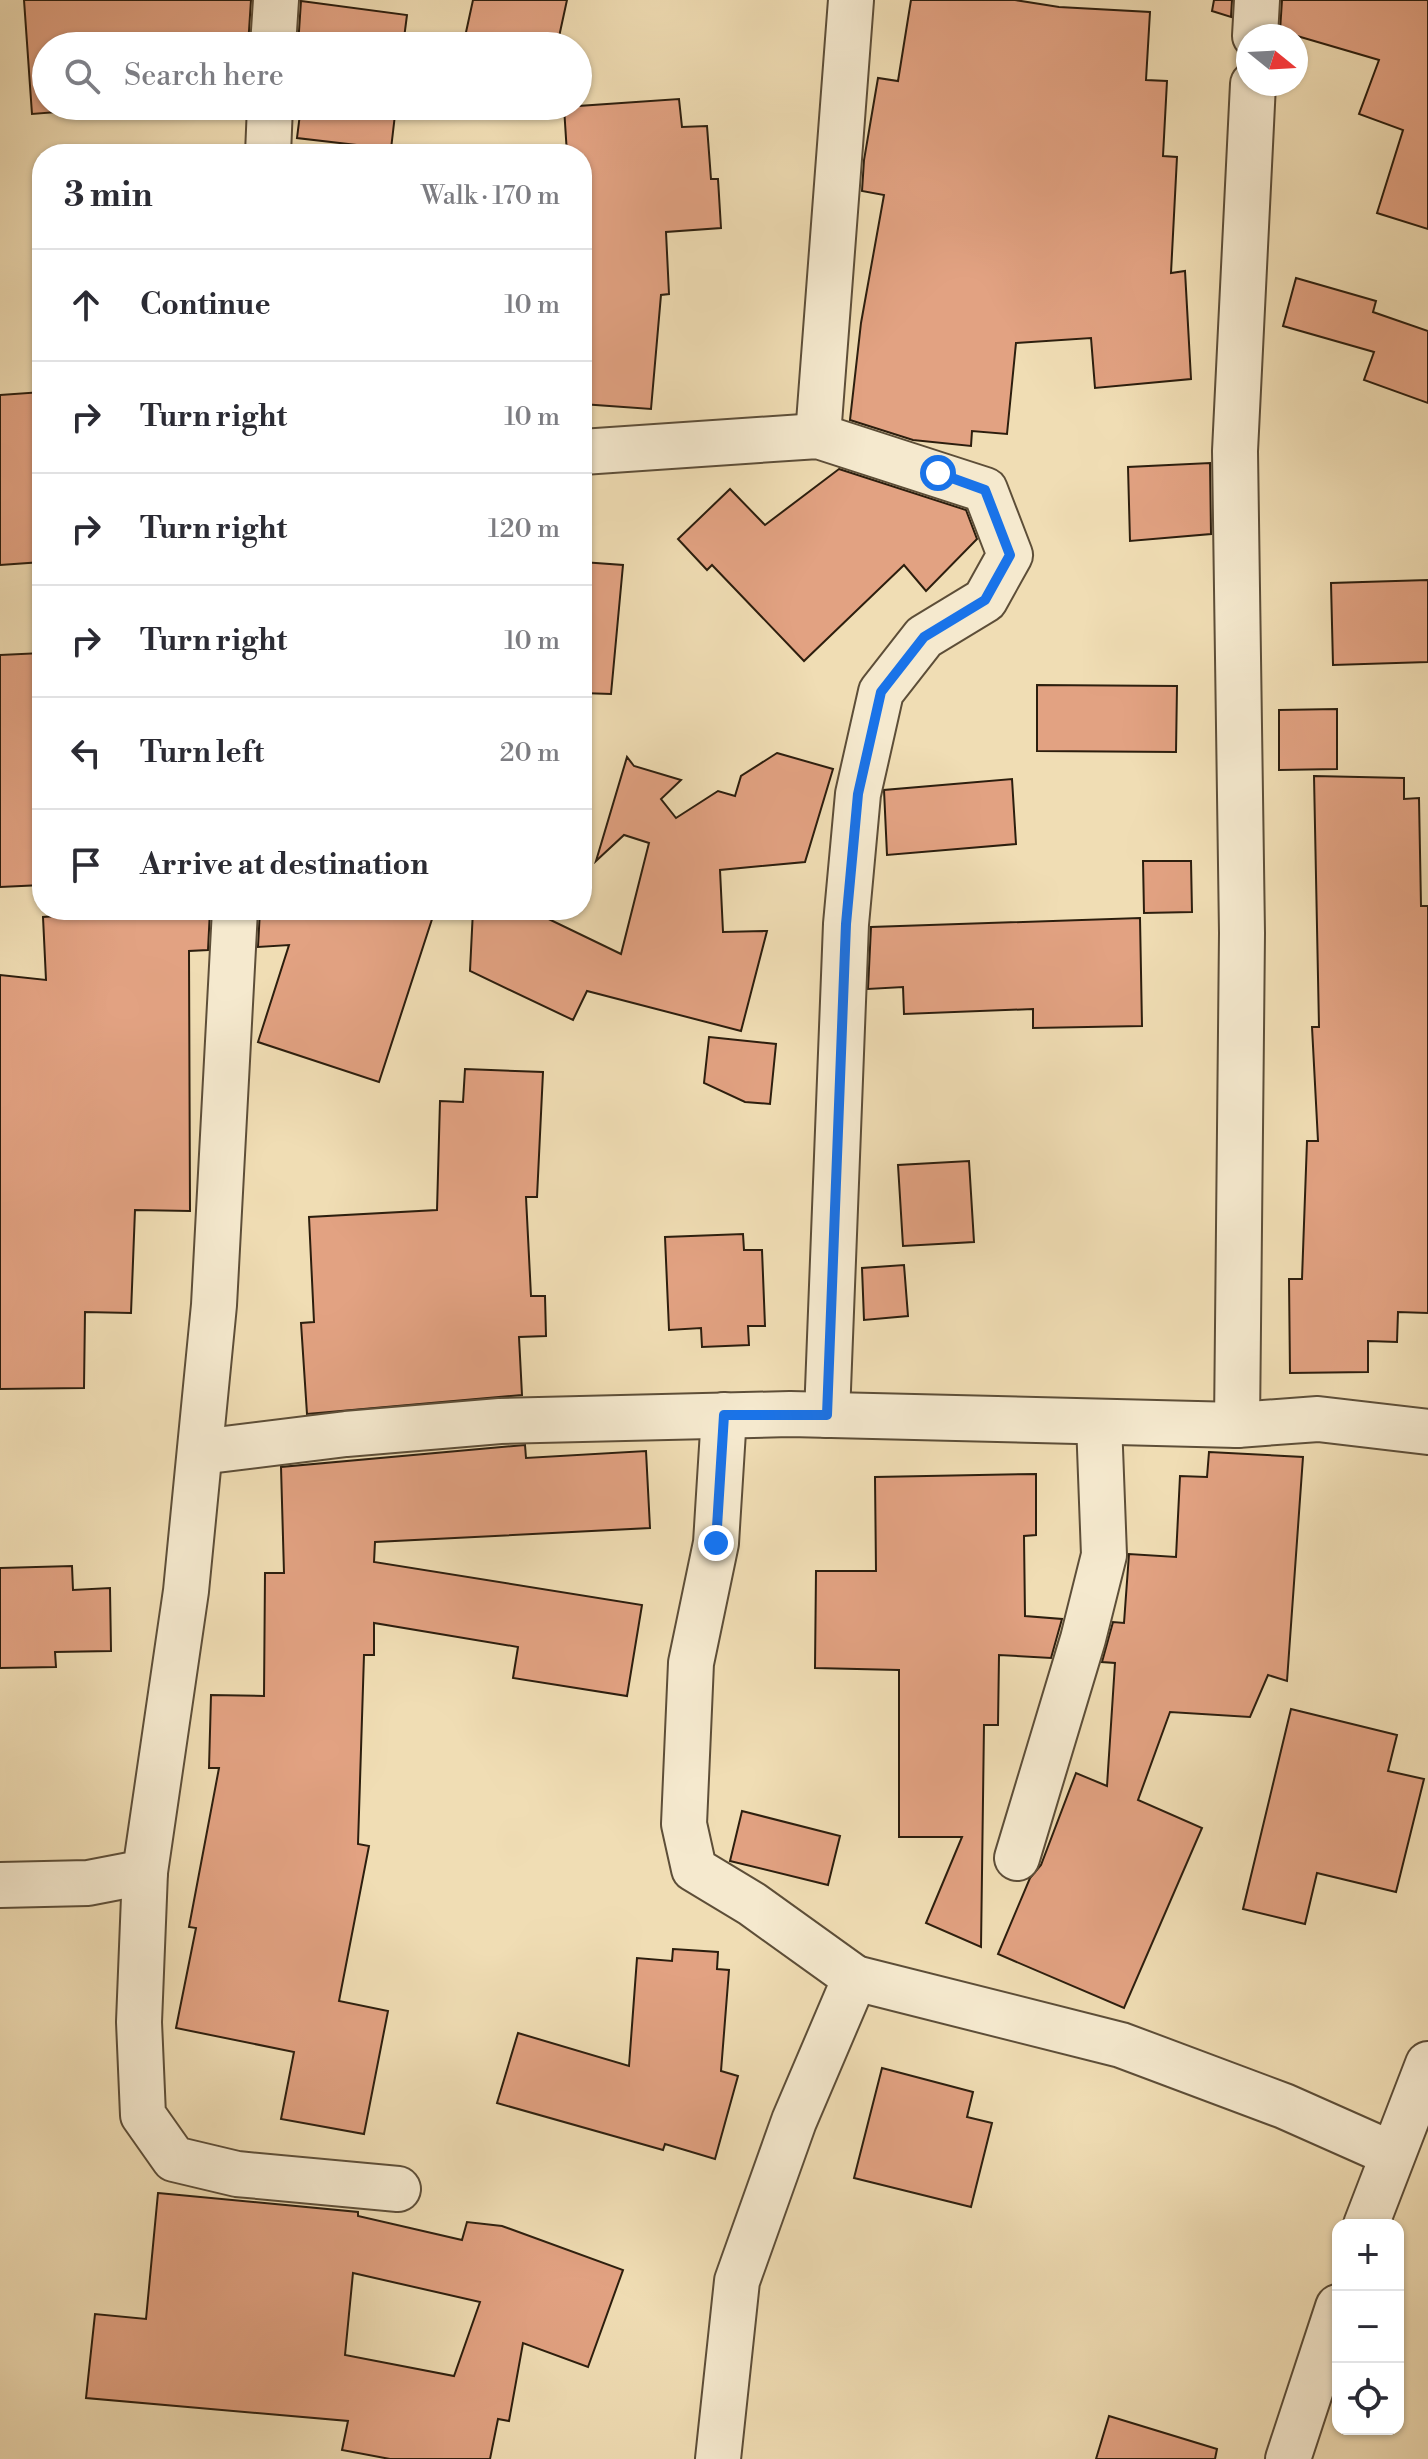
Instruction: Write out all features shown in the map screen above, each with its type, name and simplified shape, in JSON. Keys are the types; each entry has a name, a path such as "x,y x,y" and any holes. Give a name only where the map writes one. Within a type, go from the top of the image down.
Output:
{"street":[{"path":"274,32 276,0"},
{"path":"818,436 851,0"},
{"path":"1256,24 1257,0"},
{"path":"1237,1425 1242,933 1235,451 1252,96"},
{"path":"268,144 269,120"},
{"path":"592,451 818,436 985,490 1010,555 985,600 924,637 881,692 858,794 846,924 827,1415"},
{"path":"234,920 214,1305 186,1591 145,1872 139,2022 143,2115 174,2159 237,2174 398,2189"},
{"path":"200,1452 346,1434 500,1421 724,1415 1237,1425 1318,1419 1428,1432"},
{"path":"724,1415 716,1543 691,1663 684,1824 694,1869 752,1904 855,1978 1121,2045 1284,2106 1392,2154"},
{"path":"1017,1858 1083,1639 1104,1555 1099,1422"},
{"path":"0,1885 88,1883 145,1872"},
{"path":"718,2459 737,2281 794,2121 855,1978"},
{"path":"1368,2219 1428,2064"},
{"path":"1288,2459 1332,2325"}],"building":[{"path":"24,0 251,0 249,32 32,32 32,114"},
{"path":"473,0 567,0 560,32 466,32"},
{"path":"911,0 1015,0 1059,7 1150,12 1146,80 1167,81 1163,156 1177,157 1171,273 1185,271 1191,379 1095,388 1091,338 1016,343 1007,434 972,431 971,446 913,440 850,420 861,323 884,195 862,191 864,160 878,78 898,81"},
{"path":"1214,0 1232,0 1231,17 1212,11"},
{"path":"1282,0 1428,0 1428,229 1377,213 1403,130 1359,114 1379,60 1308,39 1308,24 1280,24"},
{"path":"301,1 407,15 405,32 299,32"},
{"path":"679,99 682,127 707,126 711,179 718,179 721,228 666,232 669,294 661,295 651,409 592,405 592,144 566,144 565,120 592,120 592,105"},
{"path":"299,120 394,120 392,144 348,144 297,138"},
{"path":"1296,278 1376,301 1373,312 1428,331 1428,403 1364,380 1374,352 1283,326"},
{"path":"32,393 32,563 0,565 0,395"},
{"path":"1210,463 1211,534 1130,541 1128,467"},
{"path":"839,469 966,510 977,539 926,591 904,565 804,661 712,565 707,570 678,539 730,489 765,525"},
{"path":"592,563 623,565 611,694 592,693"},
{"path":"1428,580 1428,662 1333,665 1331,583"},
{"path":"32,653 32,885 0,887 0,655"},
{"path":"1037,685 1177,686 1176,752 1037,751"},
{"path":"1337,709 1337,769 1279,770 1279,710"},
{"path":"777,753 833,769 805,862 720,870 723,932 767,931 741,1031 587,991 573,1020 470,971 473,920 551,920 621,954 649,843 624,835 596,861 627,757 634,766 681,780 661,799 676,818 718,791 735,796 741,776"},
{"path":"1314,776 1404,778 1404,799 1419,798 1421,906 1428,906 1428,1313 1398,1312 1397,1342 1368,1341 1368,1372 1290,1373 1289,1279 1302,1279 1307,1141 1318,1141 1312,1027 1319,1027"},
{"path":"1012,779 1016,844 887,855 884,790"},
{"path":"1143,861 1191,861 1192,912 1144,913"},
{"path":"1140,918 1142,1026 1033,1028 1033,1009 904,1014 903,987 868,989 871,927"},
{"path":"43,920 210,920 208,950 189,951 190,1211 135,1210 131,1313 85,1312 84,1388 0,1389 0,975 46,980"},
{"path":"259,920 432,920 379,1082 258,1042 289,945 258,947"},
{"path":"709,1037 776,1044 770,1104 745,1102 704,1083"},
{"path":"465,1069 543,1072 537,1197 526,1197 531,1296 545,1296 546,1336 519,1337 522,1395 307,1414 301,1323 314,1322 309,1217 437,1210 440,1101 463,1102"},
{"path":"969,1161 974,1242 903,1246 898,1165"},
{"path":"743,1234 744,1250 762,1250 765,1326 748,1326 749,1345 702,1347 701,1328 669,1330 665,1237"},
{"path":"904,1265 908,1316 864,1320 862,1268"},
{"path":"525,1445 526,1458 646,1451 650,1528 375,1542 374,1562 642,1605 627,1696 513,1678 518,1647 374,1623 374,1655 364,1655 358,1844 369,1846 339,2001 388,2011 364,2134 281,2119 294,2052 176,2028 196,1928 189,1927 219,1768 209,1768 211,1695 264,1696 265,1573 284,1573 281,1467"},
{"path":"1209,1452 1303,1457 1287,1681 1268,1675 1250,1717 1170,1712 1138,1800 1202,1828 1124,2008 998,1954 1030,1878 1041,1865 1076,1773 1107,1786 1115,1663 1102,1662 1113,1622 1124,1623 1129,1554 1176,1557 1180,1476 1207,1477"},
{"path":"1036,1474 1036,1535 1024,1536 1025,1616 1062,1619 1051,1658 999,1655 998,1725 984,1725 981,1947 926,1923 962,1837 899,1837 899,1670 815,1668 816,1571 876,1571 875,1477"},
{"path":"72,1566 73,1590 110,1588 111,1651 55,1652 56,1667 0,1668 0,1568"},
{"path":"1291,1709 1397,1735 1388,1771 1424,1779 1396,1892 1317,1873 1305,1924 1243,1909"},
{"path":"742,1811 840,1836 828,1885 730,1861"},
{"path":"673,1949 718,1952 717,1969 729,1970 721,2071 738,2076 715,2159 665,2144 663,2150 497,2103 518,2033 629,2066 637,1958 672,1961"},
{"path":"882,2068 973,2092 967,2117 992,2123 971,2207 854,2178"},
{"path":"158,2193 358,2212 358,2216 462,2240 467,2222 502,2226 623,2270 588,2367 523,2343 509,2421 498,2419 490,2459 390,2459 342,2450 348,2421 86,2398 95,2314 146,2319","holes":["353,2273 480,2302 454,2376 345,2355"]},
{"path":"1109,2416 1217,2449 1215,2459 1096,2459"}],"route":[{"path":"716,1543 724,1415 827,1415 846,924 858,794 881,692 924,637 985,600 1010,555 985,490 938,473"}]}
